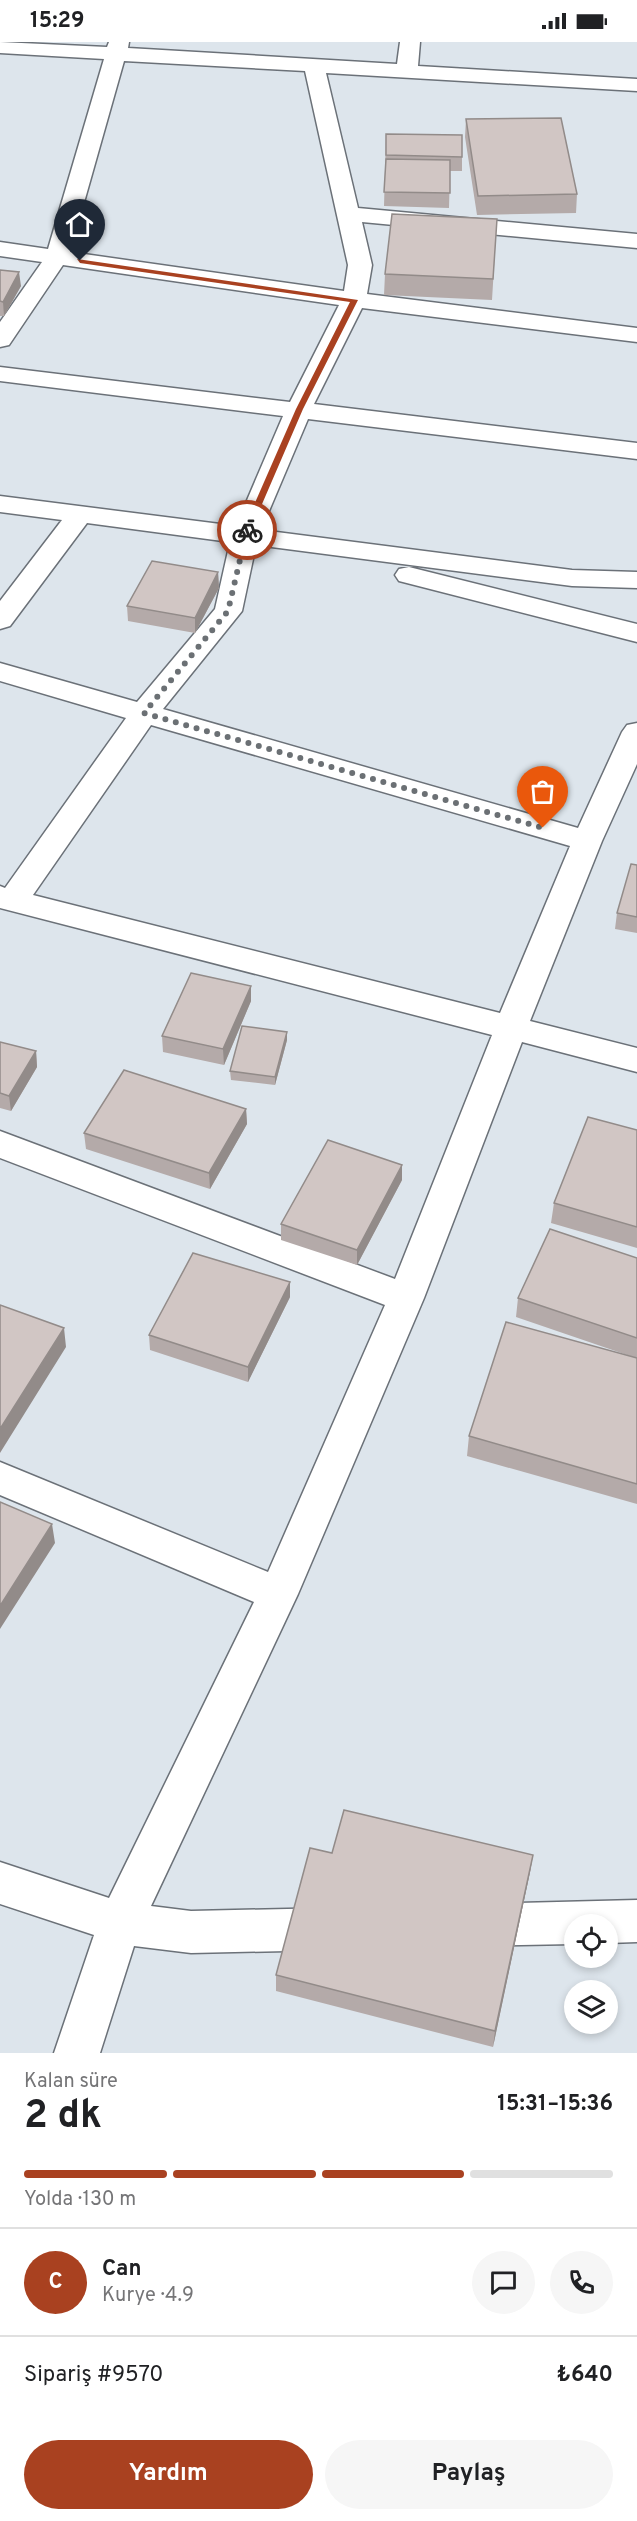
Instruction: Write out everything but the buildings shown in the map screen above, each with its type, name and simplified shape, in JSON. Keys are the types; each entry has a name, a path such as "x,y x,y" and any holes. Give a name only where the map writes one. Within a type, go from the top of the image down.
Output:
{"street":[{"path":"407,71 410,42"},
{"path":"0,47 270,52 314,65 637,85"},
{"path":"0,340 57,257 117,48"},
{"path":"314,65 360,265 354,300 299,409 228,611 144,713 6,899 637,1060"},
{"path":"348,214 637,241"},
{"path":"0,249 354,300 637,335"},
{"path":"0,374 637,451"},
{"path":"0,504 572,578 637,580"},
{"path":"0,620 80,515"},
{"path":"255,537 637,633"},
{"path":"0,672 587,841"},
{"path":"77,2053 120,1923 278,1594 406,1298 511,1027 587,841 637,732"},
{"path":"0,1144 406,1298"},
{"path":"0,1478 278,1594"},
{"path":"0,1883 120,1923 190,1932 367,1928"},
{"path":"437,1926 637,1921"}],"way so far":[{"path":"247,530 228,611 144,713 543,828"}],"route":[{"path":"80,261 354,300 299,409 247,530"}]}
